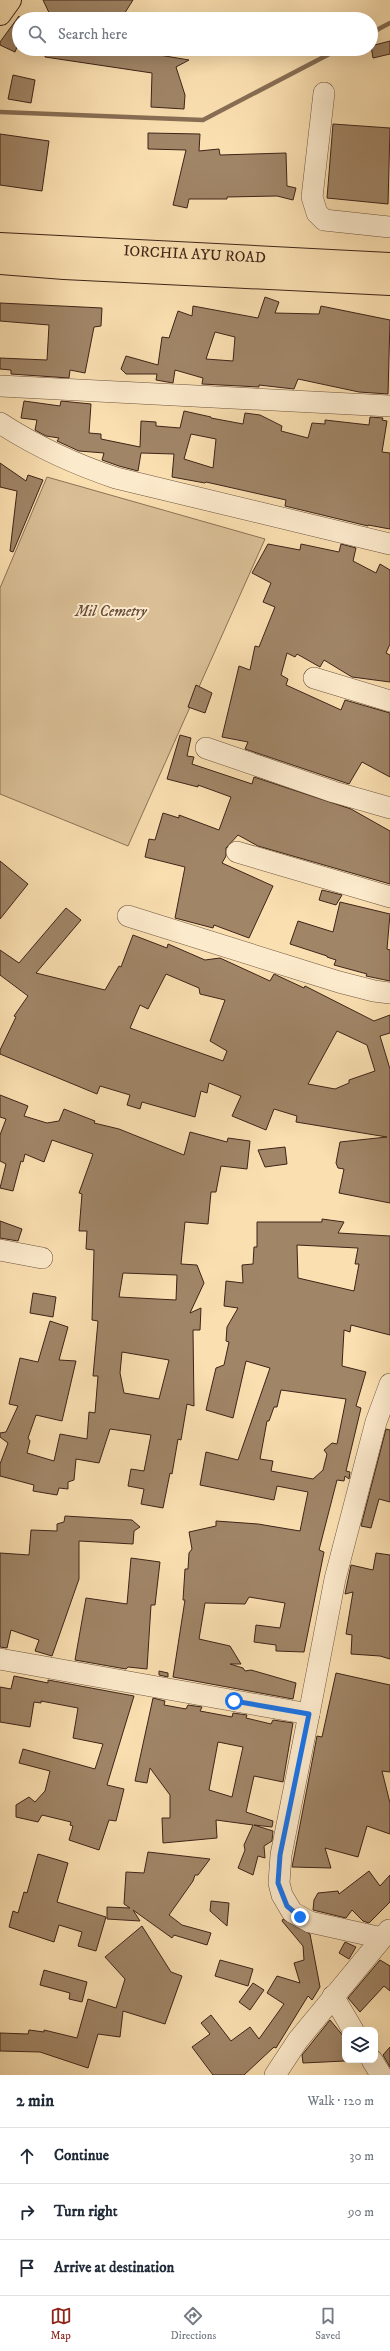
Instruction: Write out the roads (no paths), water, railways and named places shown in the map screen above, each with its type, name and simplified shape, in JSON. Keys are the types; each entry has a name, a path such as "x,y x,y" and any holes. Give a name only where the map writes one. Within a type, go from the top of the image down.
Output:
{"main road":[{"path":"0,14 10,0"},
{"name":"IORCHIA AYU ROAD","path":"0,244 390,264"},
{"path":"0,263 64,268 390,284"}],"street":[{"path":"324,93 312,197 317,213 324,220 390,227"},
{"path":"0,386 390,406"},
{"path":"0,423 40,448 86,468 116,478 390,544"},
{"path":"314,678 390,701"},
{"path":"206,748 334,792 390,808"},
{"path":"237,852 390,897"},
{"path":"128,916 338,982 390,993"},
{"path":"0,1250 42,1258"},
{"path":"386,1933 310,1922 292,1912 282,1895 278,1883 280,1855 335,1579 376,1422 390,1384"},
{"path":"0,1659 309,1714"},
{"path":"275,2075 298,2040 386,1933"},
{"path":"333,1996 352,2027"},
{"path":"374,2063 381,2075"}],"waterway":[{"path":"378,29 390,23"},
{"path":"0,112 203,120 326,56"}],"park label":[{"name":"Mil Cemetry","path":"111,611"}]}
